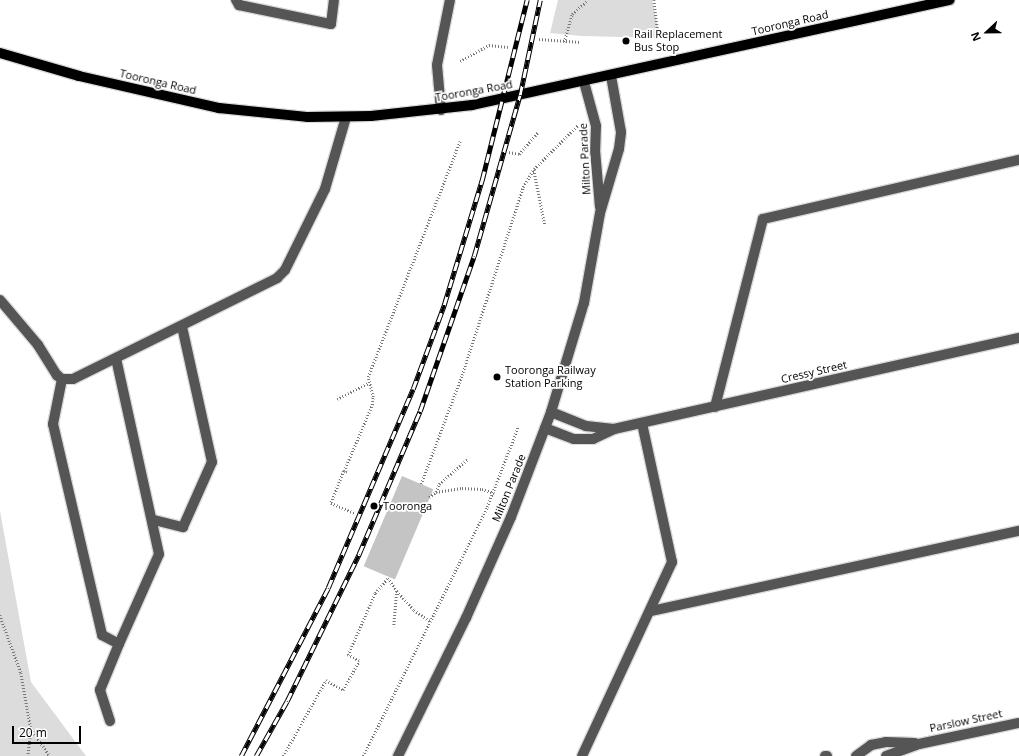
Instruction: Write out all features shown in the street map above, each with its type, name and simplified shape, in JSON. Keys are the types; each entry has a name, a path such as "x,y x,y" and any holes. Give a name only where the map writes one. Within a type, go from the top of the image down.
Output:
{"main road":[{"name":"Tooronga Road","path":"0,53 79,76 219,108 266,114 346,117 441,110 584,82 950,0"}],"street":[{"path":"236,0 239,5 330,24 334,0"},
{"path":"441,110 437,65 450,0"},
{"name":"Milton Parade","path":"398,756 466,618 511,517 551,412 584,303 600,213 621,132 611,76"},
{"name":"Milton Parade","path":"584,82 596,126 594,150 600,213"},
{"path":"62,379 73,379 88,374 282,275 325,189 346,117"},
{"path":"715,407 763,219 1019,160"},
{"path":"0,300 62,379 53,424 102,635 119,644"},
{"path":"154,520 183,527 212,462 182,327"},
{"name":"Cressy Street","path":"545,428 581,440 593,439 614,429 1019,338"},
{"path":"110,721 100,690 159,554 154,520 116,359"},
{"name":"Cressy Street","path":"551,412 586,426 614,429"},
{"path":"582,756 651,611 672,562 642,423"},
{"path":"651,611 1019,531"},
{"name":"Parslow Street","path":"886,756 918,744 1019,723"},
{"name":"Parslow Street","path":"856,756 871,745 886,742 918,744"}],"path":[{"path":"564,42 572,14 588,0"},
{"path":"654,0 658,31"},
{"path":"538,39 581,42"},
{"path":"460,61 489,45 508,48"},
{"path":"421,484 462,375 523,187 534,169 579,124"},
{"path":"509,152 519,154 539,131"},
{"path":"355,513 331,503 346,471 372,405 373,397 368,384 368,377 460,141"},
{"path":"534,169 545,225"},
{"path":"337,400 368,384"},
{"path":"363,756 494,492 518,427"},
{"path":"436,492 439,484 468,459"},
{"path":"429,497 436,492 462,488 482,489 494,492"},
{"path":"283,756 326,680 343,690 359,661 348,655 375,594 388,578 397,591 414,610 430,621"},
{"path":"394,627 397,591"},
{"path":"0,615 21,673 31,729 28,756"},
{"path":"31,729 50,756"}],"shaded area":[{"path":"558,0 652,0 660,38 582,36 550,33"},
{"path":"0,511 31,682 86,756 0,756"}],"building":[{"path":"402,476 433,489 395,579 364,566"}],"railway":[{"path":"241,756 328,588 413,389 444,305 482,180 527,0"},
{"path":"256,756 287,701 359,554 420,411 474,256 520,95 540,0"}],"place":[{"name":"Rail Replacement Bus Stop","path":"626,41"},
{"name":"Tooronga Railway Station Parking","path":"497,377"},
{"name":"Tooronga","path":"374,506"}]}
